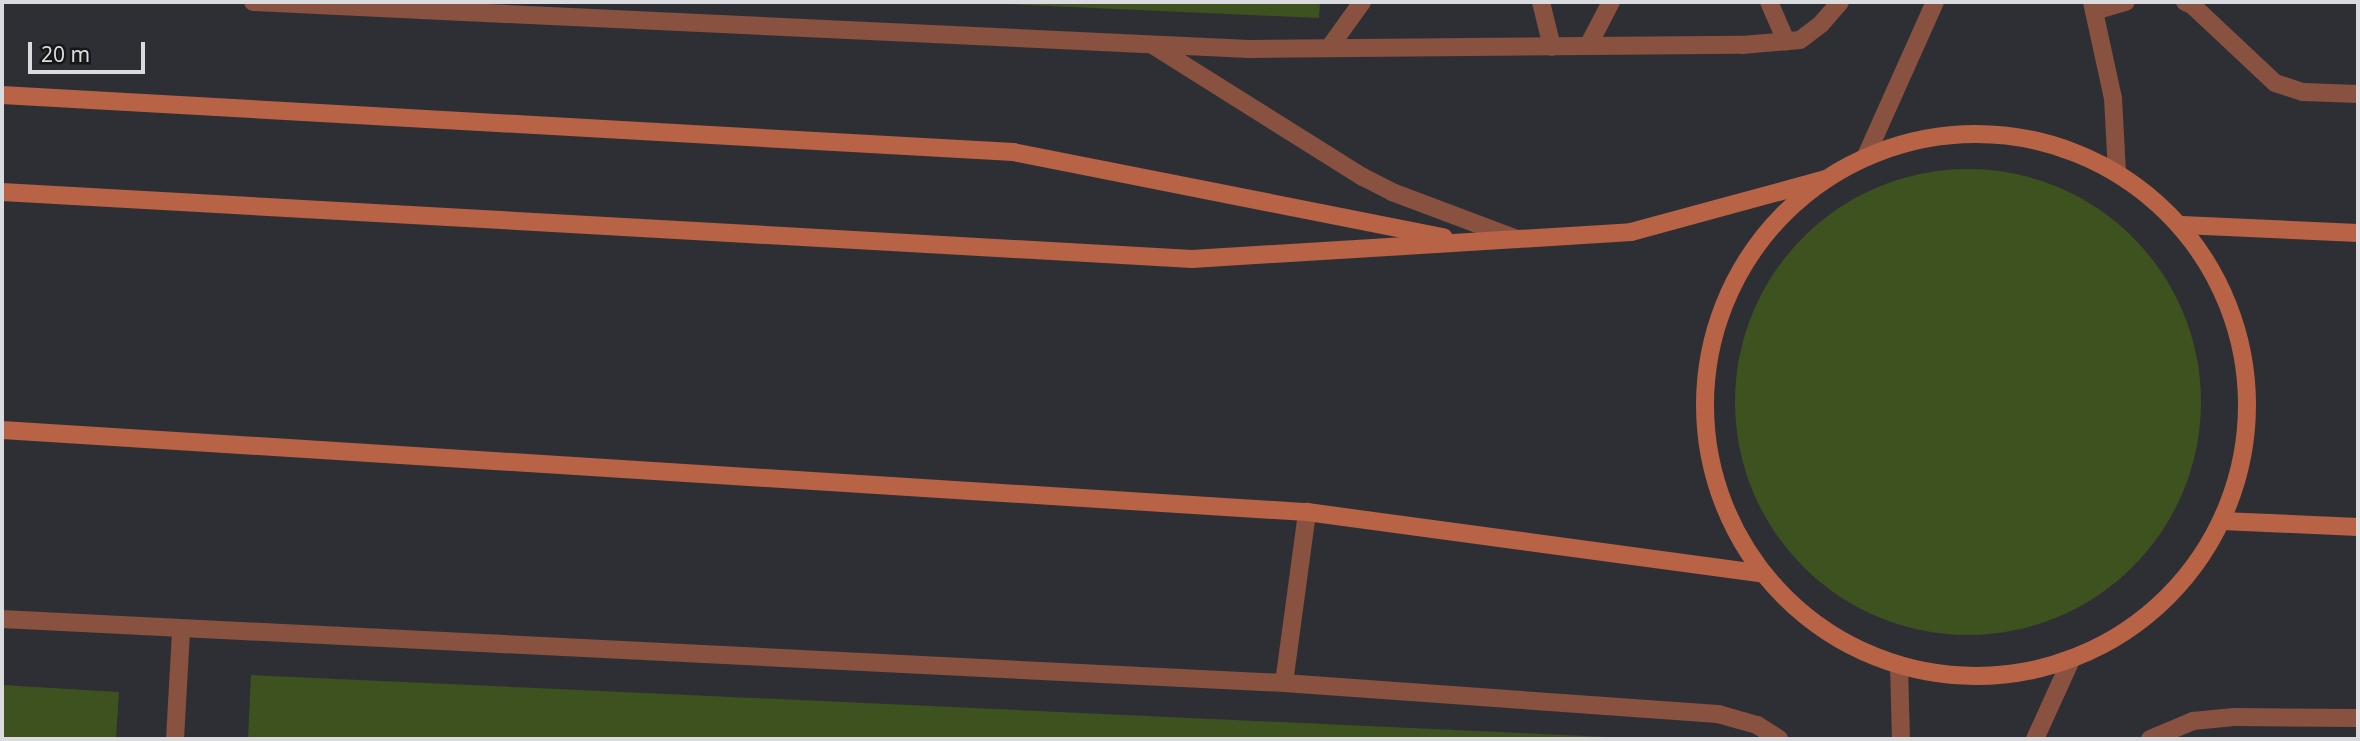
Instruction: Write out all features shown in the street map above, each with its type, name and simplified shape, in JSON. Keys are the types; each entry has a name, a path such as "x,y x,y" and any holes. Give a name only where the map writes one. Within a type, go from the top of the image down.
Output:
{"main road":[{"path":"2,95 1013,152 1469,242"},
{"path":"1969,132 2016,135 2091,157 2145,190 2182,225 2221,285 2243,350 2244,453 2222,521 2184,580 2128,630 2071,660 2024,673 1973,678 1942,676 1899,665 1848,646 1794,609 1761,573 1726,521 1708,474 1700,402 1720,321 1757,245 1826,179 1866,156 1900,143 1969,132"},
{"path":"2,192 1192,259 1631,232 1826,179"},
{"path":"2182,225 2358,233"},
{"path":"2,430 1307,512 1761,573"},
{"path":"2222,521 2358,527"}],"street":[{"path":"253,2 1249,49 1742,46 1800,40 1821,24 1840,2"},
{"path":"1329,48 1362,2"},
{"path":"1541,2 1552,47"},
{"path":"1588,46 1611,2"},
{"path":"1769,2 1786,41"},
{"path":"1866,156 1935,2"},
{"path":"2117,173 2113,98 2093,6 2126,2"},
{"path":"2185,2 2192,5 2275,83 2303,92 2358,94"},
{"path":"1151,44 1363,177 1392,192 1517,239"},
{"path":"1284,683 1307,512"},
{"path":"2,619 1284,683 1718,714 1757,726 1779,739"},
{"path":"175,739 181,629"},
{"path":"2035,739 2071,660"},
{"path":"1899,665 1902,739"},
{"path":"2150,739 2193,721 2234,717 2358,718"}],"green space":[{"path":"962,2 1320,2 1319,18"},
{"path":"1968,169 2013,174 2057,187 2097,208 2133,237 2162,273 2183,313 2196,357 2201,402 2196,447 2183,491 2162,531 2133,567 2097,596 2057,617 2013,630 1968,635 1923,630 1879,617 1839,596 1803,567 1774,531 1753,491 1740,447 1735,402 1740,357 1753,313 1774,273 1803,237 1839,208 1879,187 1923,174"},
{"path":"251,675 1652,739 248,739"},
{"path":"2,685 119,692 116,739 2,739"}]}
